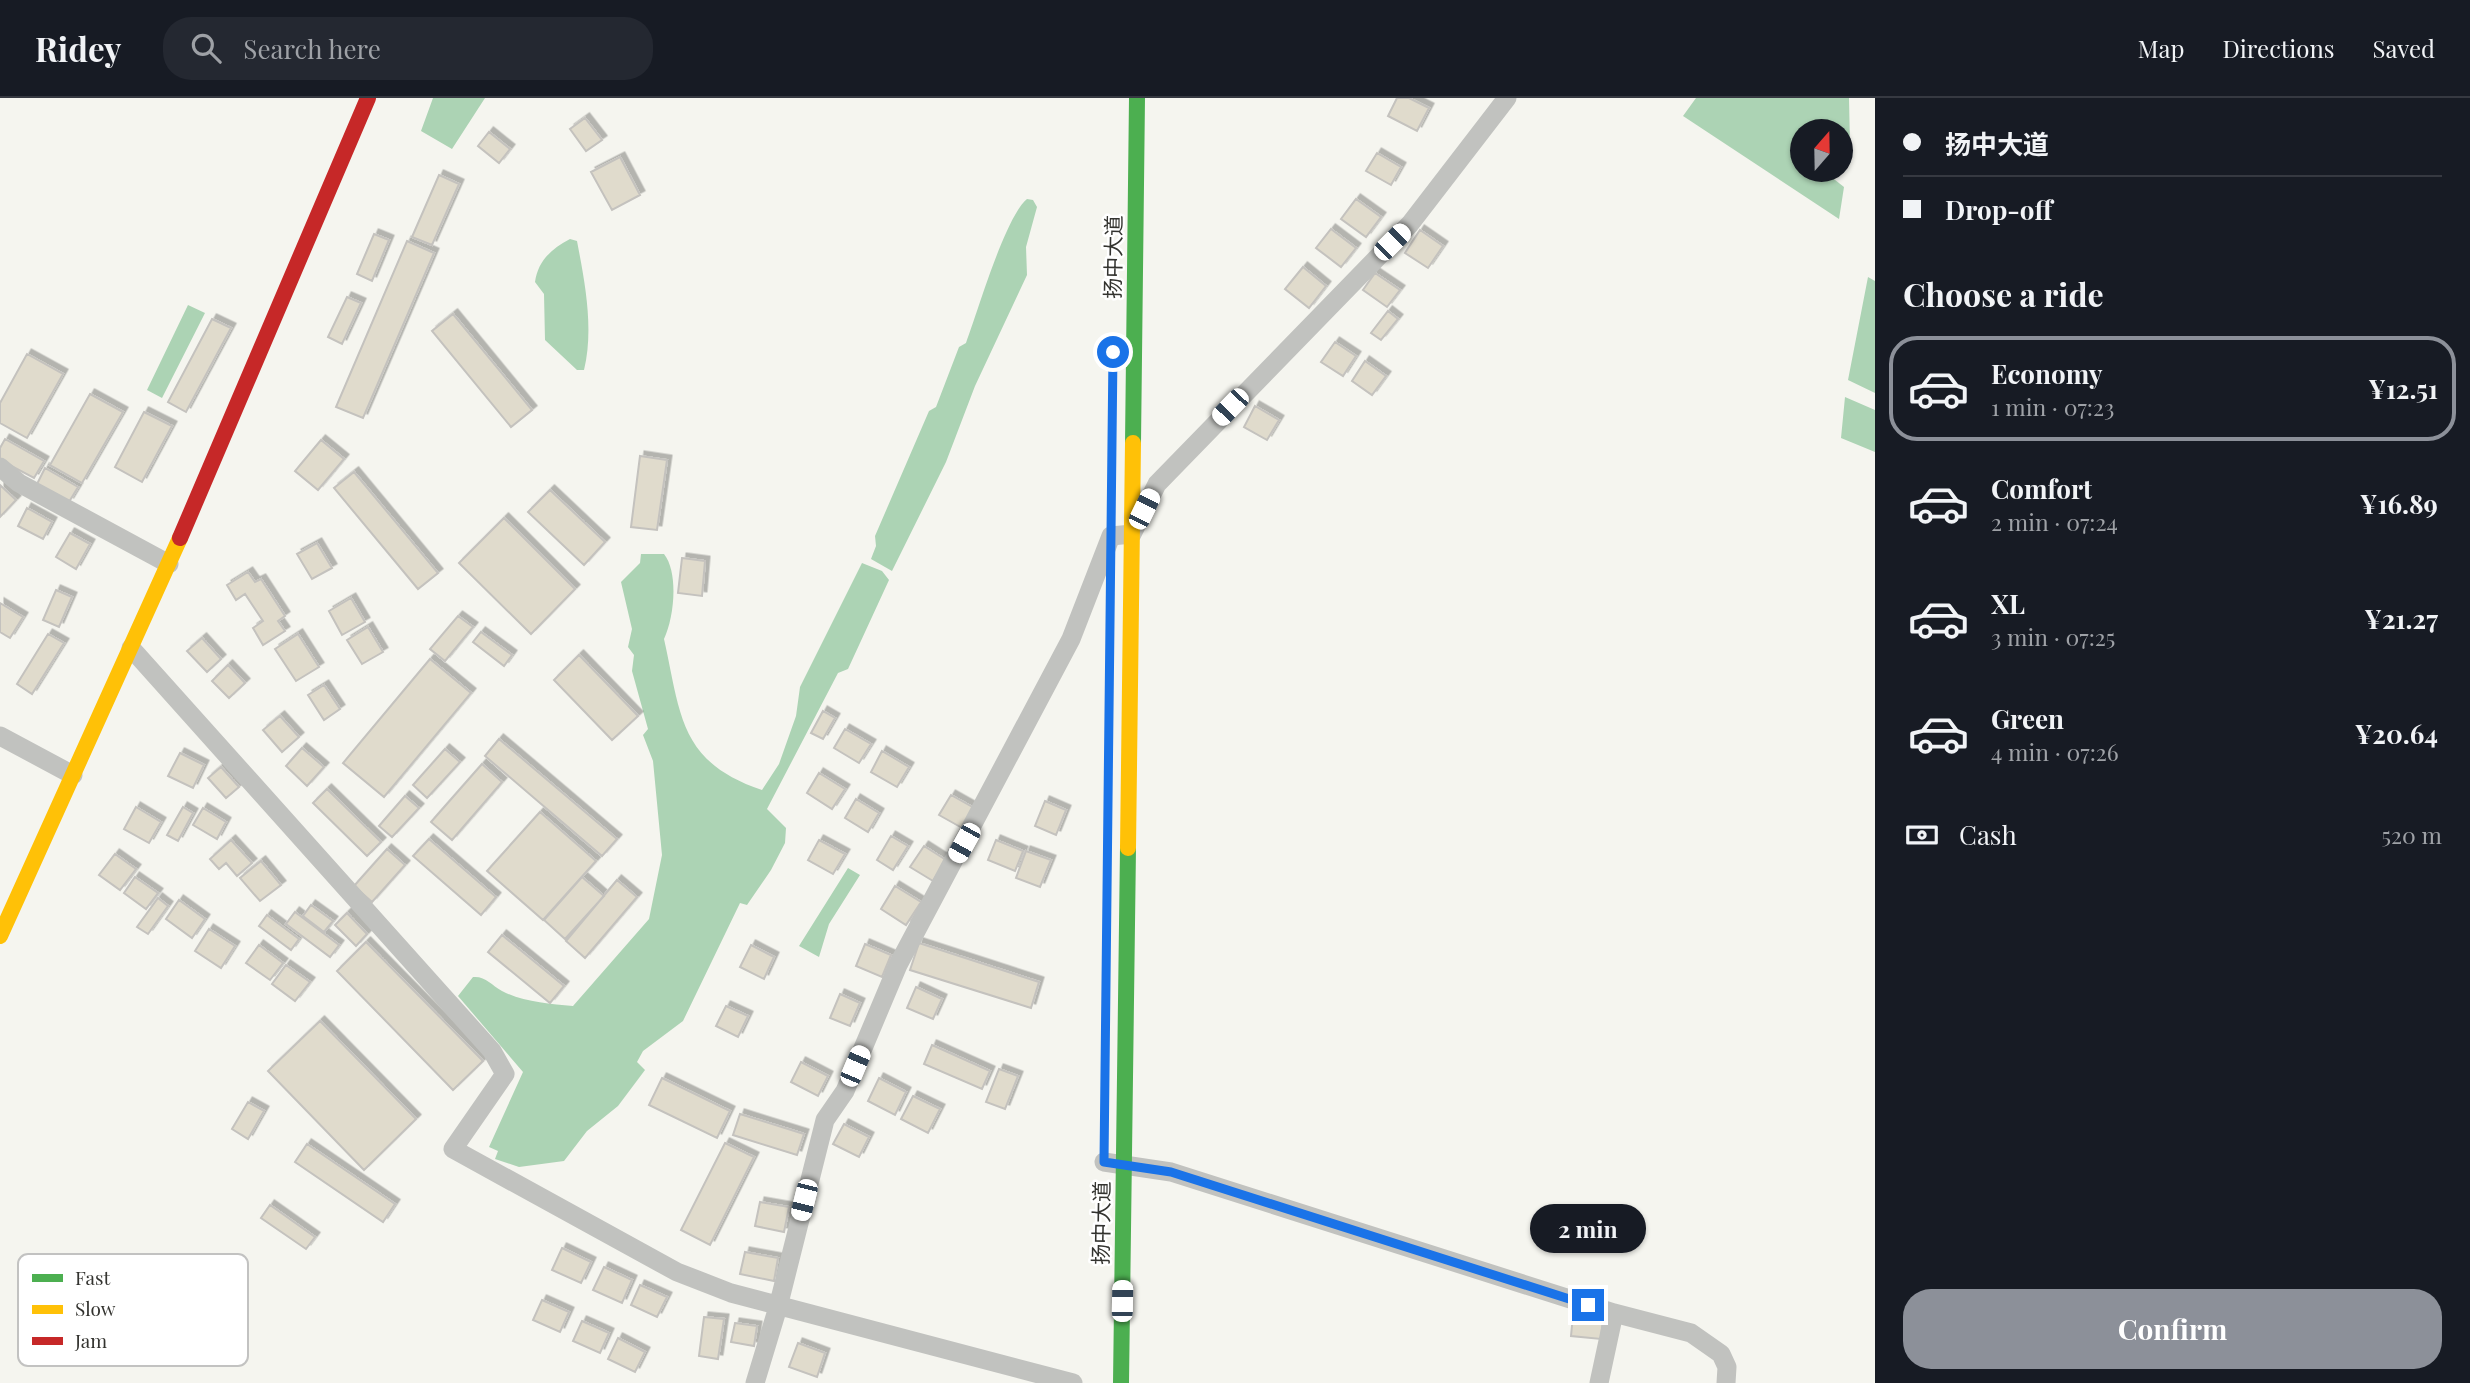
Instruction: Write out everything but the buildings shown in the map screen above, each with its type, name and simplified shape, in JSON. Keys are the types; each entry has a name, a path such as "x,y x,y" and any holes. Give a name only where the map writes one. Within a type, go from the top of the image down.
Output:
{"main road":[{"path":"0,936 169,564 368,98"},
{"name":"扬中大道","path":"1121,1383 1136,98"},
{"path":"1111,529 1111,578"}],"street":[{"path":"755,1383 778,1307 825,1121 845,1091 898,965 1071,639 1111,529 1132,534 1157,484 1410,224 1507,98"},
{"path":"0,467 19,483 169,564"},
{"path":"131,648 492,1051 505,1074 453,1150 677,1272 778,1307 1073,1383"},
{"path":"0,736 73,775"},
{"path":"1104,1162 1171,1172 1614,1313 1691,1333 1705,1340 1721,1354 1727,1367 1726,1383"},
{"path":"1599,1383 1614,1313"}],"shaded area":[{"path":"433,98 485,98 452,149 421,131"},
{"path":"1696,98 1849,98 1849,119 1790,119 1790,182 1838,182 1844,187 1839,219 1683,116"},
{"path":"1027,199 1033,200 1037,207 1026,247 1027,275 975,386 946,462 892,571 871,559 876,546 875,536 929,411 936,407 959,347 966,343 1001,244"},
{"path":"570,239 577,241 587,306 588,338 584,370 577,370 545,340 544,294 535,282 546,256"},
{"path":"1868,277 1875,281 1875,393 1848,380"},
{"path":"188,305 205,313 162,398 147,390"},
{"path":"1845,397 1875,410 1875,452 1841,438"},
{"path":"641,554 664,554 672,572 672,608 664,639 675,691 688,732 699,750 714,765 735,779 762,790 779,764 796,716 800,687 862,563 882,571 889,580 848,669 838,673 767,809 786,828 785,843 771,870 747,905 740,903 683,1021 643,1051 637,1062 645,1070 618,1106 587,1131 564,1161 519,1167 495,1159 498,1151 489,1147 523,1072 458,996 473,977 478,977 519,998 573,1006 649,919 662,855 653,761 643,735 648,729 632,671 634,655 628,647 632,629 621,582 640,563"},
{"path":"848,868 860,875 829,924 819,957 799,946"}],"traffic: fast":[{"path":"1133,443 1137,98"},
{"path":"1121,1383 1128,848"}],"traffic: slow":[{"path":"1128,848 1133,443"},
{"path":"0,936 180,538"}],"traffic: jam":[{"path":"180,538 368,98"}],"route":[{"path":"1113,352 1104,1162 1171,1172 1588,1305"}]}
